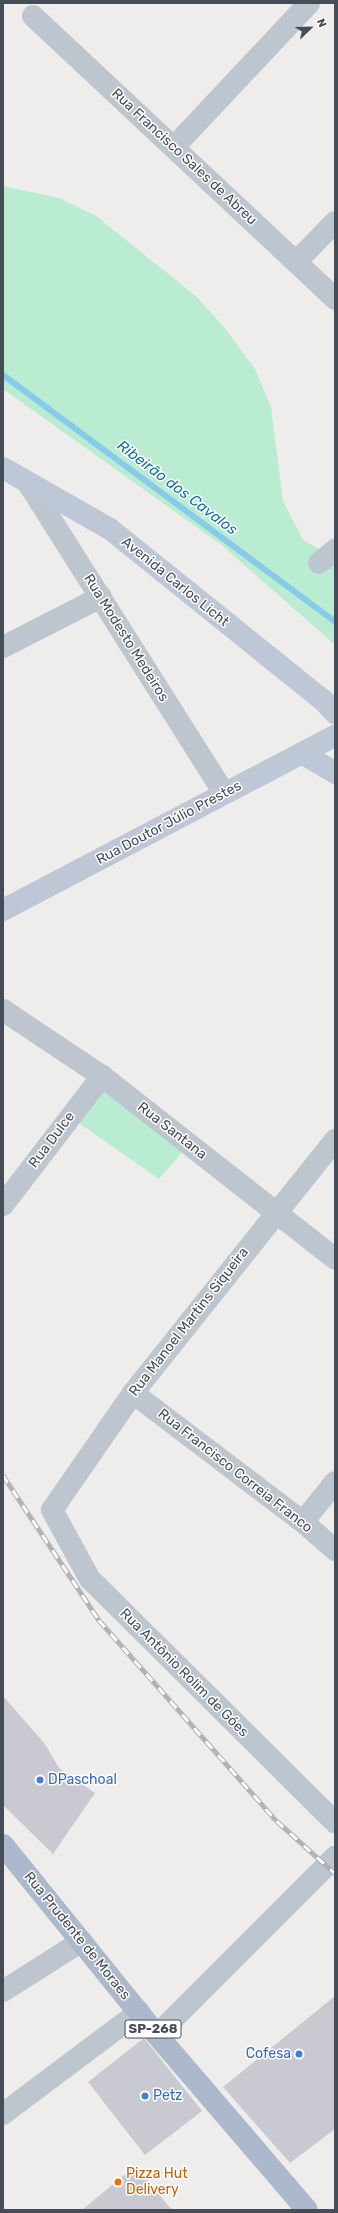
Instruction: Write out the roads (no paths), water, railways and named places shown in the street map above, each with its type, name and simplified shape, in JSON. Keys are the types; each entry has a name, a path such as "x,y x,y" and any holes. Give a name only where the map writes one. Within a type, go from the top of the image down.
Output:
{"main road":[{"name":"Avenida Carlos Licht","path":"3,468 110,529 323,700 335,713"},
{"name":"Rua Doutor Júlio Prestes","path":"3,910 335,736"},
{"path":"302,753 335,773"},
{"name":"Rua Prudente de Moraes","path":"3,1845 157,2035 306,2210"}],"street":[{"path":"174,147 309,3"},
{"name":"Rua Francisco Sales de Abreu","path":"33,16 335,299"},
{"path":"296,262 335,222"},
{"name":"Rua Modesto Medeiros","path":"28,483 224,793"},
{"path":"3,647 101,598"},
{"name":"Rua Santana","path":"3,1010 102,1076 335,1259"},
{"name":"Rua Dulce","path":"3,1205 102,1076"},
{"name":"Rua Manoel Martins Siqueira","path":"52,1510 133,1393 335,1140"},
{"name":"Rua Francisco Correia Franco","path":"133,1393 303,1522 335,1550"},
{"path":"303,1522 335,1482"},
{"name":"Rua Antônio Rolim de Góes","path":"52,1510 90,1578 335,1822"},
{"path":"157,2035 335,1858"},
{"path":"3,1991 82,1941"},
{"path":"3,2114 139,2012"}],"waterway":[{"name":"Ribeirão dos Cavalos","path":"3,375 335,622"}],"railway":[{"path":"3,1475 99,1620 277,1821 335,1873"}],"place":[{"name":"DPaschoal","path":"40,1780"},
{"name":"Cofesa","path":"299,2054"},
{"name":"Petz","path":"145,2096"},
{"name":"Pizza Hut Delivery","path":"118,2182"}]}
